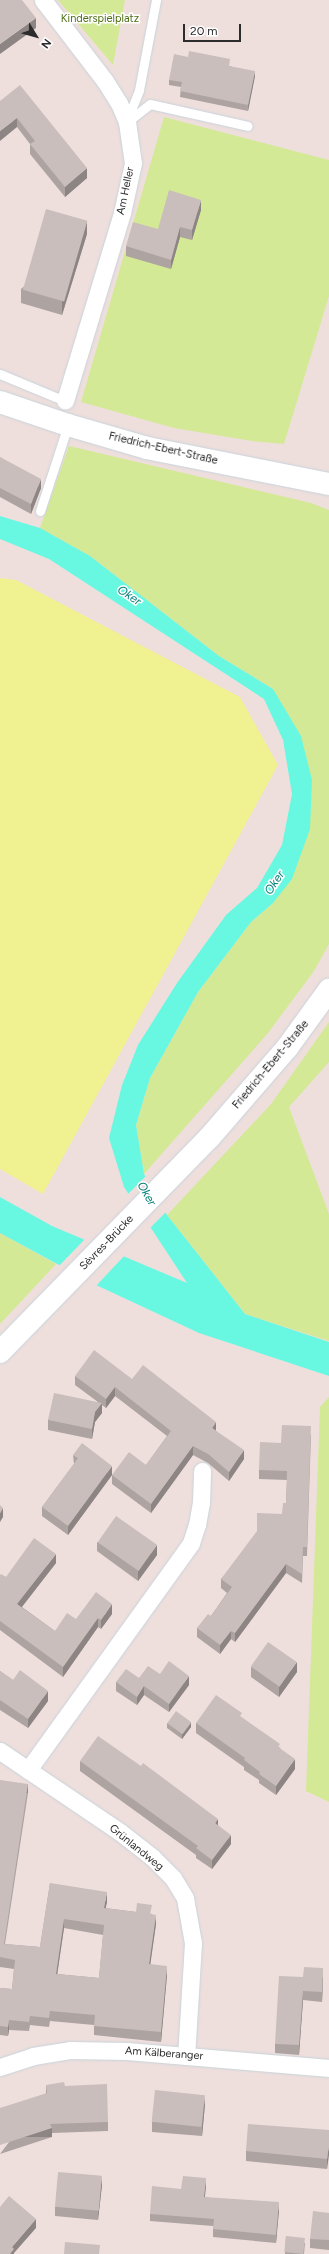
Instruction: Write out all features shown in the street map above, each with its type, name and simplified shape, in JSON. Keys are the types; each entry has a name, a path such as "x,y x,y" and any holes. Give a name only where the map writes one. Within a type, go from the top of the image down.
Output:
{"main road":[{"name":"Friedrich-Ebert-Straße","path":"0,402 68,425 147,448 329,484"},
{"name":"Friedrich-Ebert-Straße","path":"209,1138 287,1048 329,990"},
{"name":"Sèvres-Brücke","path":"0,1352 209,1138"}],"street":[{"name":"Am Heller","path":"43,0 105,80 127,122 133,163 131,180 65,401"},
{"path":"28,1770 190,1542 200,1511 202,1471"},
{"name":"Grünlandweg","path":"0,1751 120,1832 152,1857 173,1878 185,1898 193,1943 186,2056"},
{"name":"Am Kälberanger","path":"0,2067 33,2056 70,2050 127,2051 329,2068"}],"lane":[{"path":"127,122 139,90 156,0"},
{"path":"127,122 150,104 248,126"},
{"path":"0,374 65,401"},
{"path":"40,511 68,425"}],"green space":[{"name":"Kinderspielplatz","path":"58,0 125,0 113,65"},
{"path":"164,117 329,160 329,296 284,444 252,441 174,428 81,402"},
{"path":"69,446 311,503 329,510 329,944 314,971 268,1033 144,1174 136,1125 150,1078 198,992 251,922 273,903 310,829 273,689 219,656 90,556 40,528"},
{"path":"329,1022 329,1062 289,1107 329,1214 329,1341 245,1314 167,1215 271,1104"},
{"path":"0,1233 56,1264 0,1324"},
{"path":"329,1397 329,1802 306,1791 320,1407"}],"shaded area":[{"path":"0,578 16,580 240,697 278,765 43,1194 0,1169"}],"water":[{"name":"Oker","path":"0,516 40,528 90,556 219,656 273,689 301,736 312,780 310,829 292,879 273,903 251,922 198,992 150,1078 136,1125 144,1174 167,1215 245,1314 329,1342 329,1376 199,1333 96,1285 0,1233 0,1197 52,1226 187,1283 124,1187 109,1138 122,1085 138,1045 177,983 226,915 257,888 282,845 292,794 283,740 264,699 49,559 0,539"}],"pier":[{"path":"147,1175 167,1211 149,1229 127,1195"},
{"path":"86,1238 125,1255 95,1287 58,1267"}],"building":[{"path":"0,0 22,0 36,18 0,44"},
{"path":"189,51 230,59 229,66 255,71 248,105 180,91 182,82 169,80 174,54 188,57"},
{"path":"20,85 87,168 65,187 30,144 35,141 17,118 0,131 0,101"},
{"path":"169,190 201,200 192,230 180,227 171,260 126,246 133,222 158,229"},
{"path":"46,209 87,221 64,302 23,290"},
{"path":"0,457 41,479 31,504 0,488"},
{"path":"94,1350 132,1379 143,1365 216,1422 212,1428 244,1450 229,1472 208,1454 193,1446 151,1504 112,1475 129,1452 146,1465 171,1431 115,1387 106,1399 75,1376"},
{"path":"54,1393 102,1403 95,1412 92,1429 48,1420"},
{"path":"282,1425 311,1426 307,1547 303,1547 302,1574 286,1564 235,1633 231,1631 220,1645 197,1628 208,1614 211,1616 232,1587 221,1579 257,1531 257,1513 282,1514 283,1503 286,1503 287,1471 259,1470 260,1442 281,1443"},
{"path":"82,1443 112,1466 68,1526 42,1507 78,1458 73,1455"},
{"path":"0,1505 3,1508 0,1513"},
{"path":"116,1516 157,1545 139,1571 98,1542"},
{"path":"34,1538 56,1554 17,1604 55,1631 67,1613 76,1619 96,1592 112,1604 101,1620 98,1618 63,1667 0,1621 0,1575 1,1574 6,1577"},
{"path":"268,1642 297,1662 279,1687 251,1667"},
{"path":"169,1661 189,1676 169,1704 144,1686 137,1697 116,1682 126,1669 139,1678 148,1666 160,1674"},
{"path":"20,1670 48,1691 28,1719 0,1700 0,1671 13,1680"},
{"path":"216,1695 242,1713 240,1716 280,1744 278,1747 295,1759 276,1786 259,1774 260,1772 244,1760 245,1758 196,1723"},
{"path":"176,1711 191,1722 183,1734 167,1723"},
{"path":"98,1736 141,1766 143,1763 218,1819 215,1823 231,1835 212,1860 196,1848 198,1846 80,1761"},
{"path":"0,1780 28,1784 4,1944 40,1947 50,1883 107,1892 104,1908 136,1912 137,1903 152,1905 150,1914 156,1915 149,1964 167,1966 161,2032 94,2026 95,2015 50,2011 49,2018 30,2016 29,2022 9,2020 8,2027 0,2026 0,1988 12,1989 15,1960 0,1957","holes":["64,1919 104,1925 99,1978 56,1974"]},
{"path":"304,1967 323,1968 322,1992 303,1991 299,2045 275,2044 279,1976 303,1977"},
{"path":"64,2082 65,2086 107,2084 108,2122 50,2124 52,2128 0,2145 0,2108 47,2093 46,2085"},
{"path":"155,2090 205,2095 201,2127 152,2122"},
{"path":"248,2124 329,2130 327,2159 246,2151"},
{"path":"58,2172 102,2176 99,2211 55,2207"},
{"path":"183,2176 206,2178 204,2197 279,2202 276,2235 213,2229 214,2219 150,2214 152,2186 181,2189"},
{"path":"9,2196 36,2219 12,2247 14,2249 10,2254 0,2254 0,2207"},
{"path":"313,2211 329,2213 329,2240 310,2239"},
{"path":"286,2236 305,2238 303,2254 284,2252"},
{"path":"65,2242 100,2245 99,2254 64,2254"}]}
